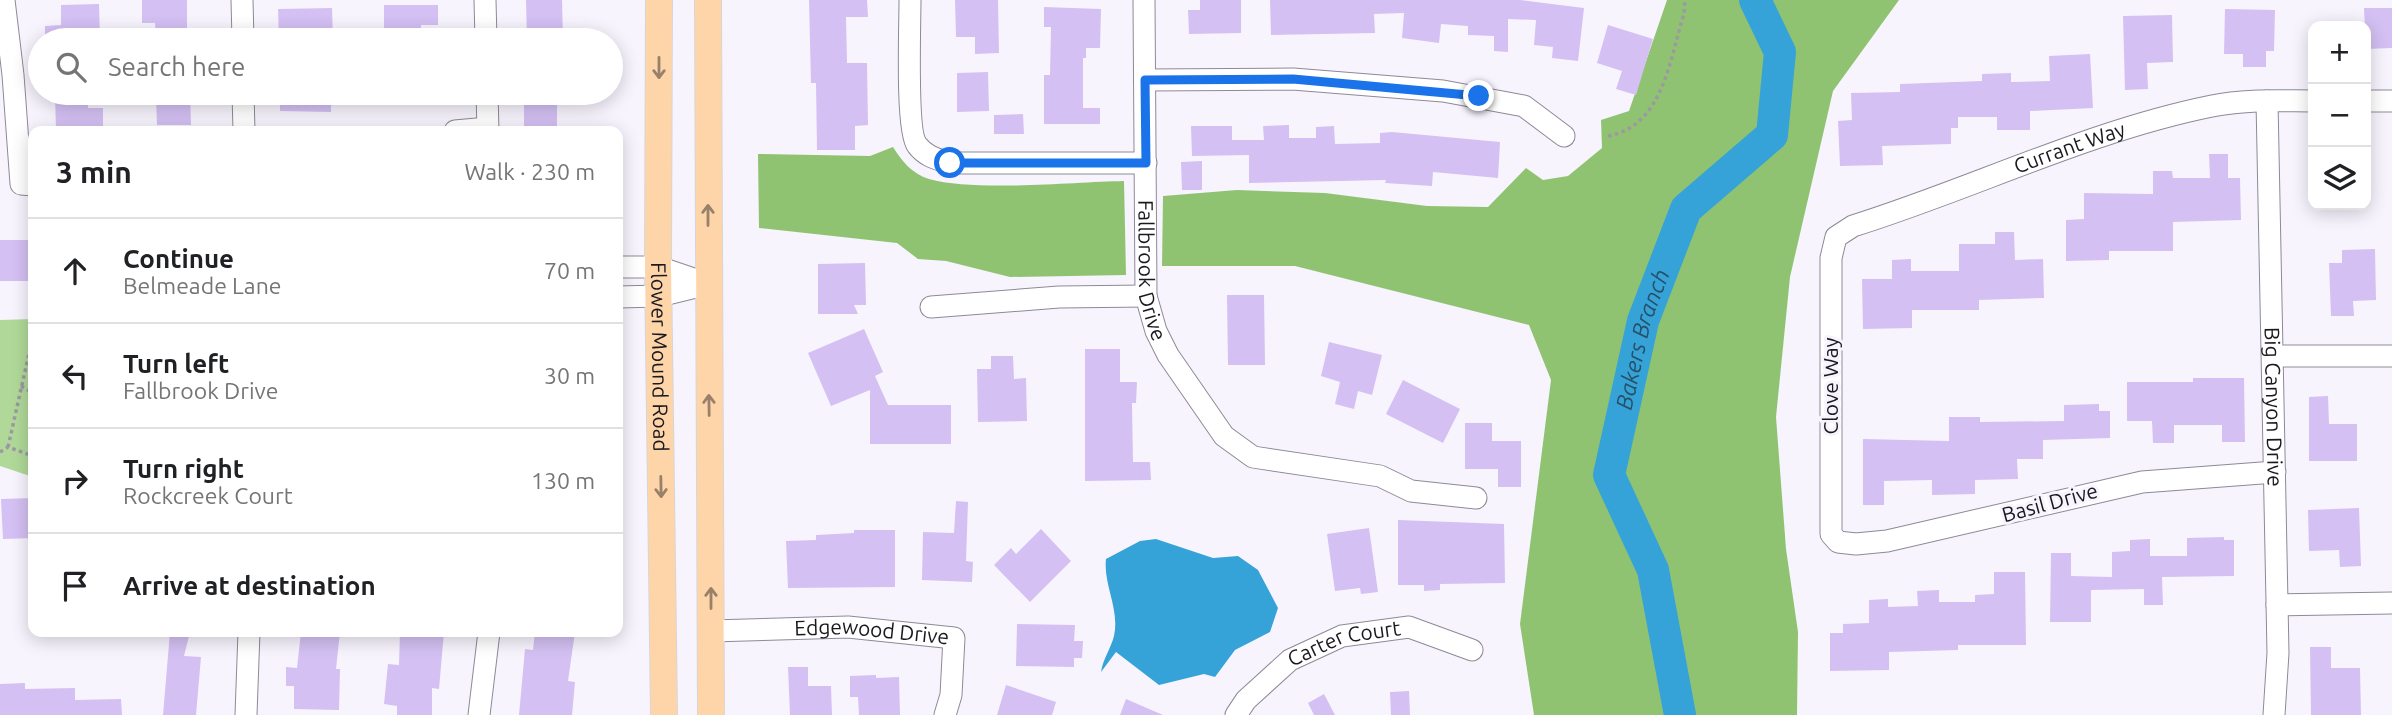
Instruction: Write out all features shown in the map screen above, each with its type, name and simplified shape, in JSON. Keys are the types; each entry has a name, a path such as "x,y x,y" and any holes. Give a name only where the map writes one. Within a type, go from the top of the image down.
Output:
{"main road":[{"name":"Flower Mound Road","path":"659,0 658,267 664,715"},
{"path":"708,0 711,715"}],"street":[{"path":"242,0 243,28"},
{"path":"485,0 486,28"},
{"path":"910,0 912,120 915,143 928,156 950,163 1146,163"},
{"name":"Fallbrook Drive","path":"1144,0 1146,296 1156,331 1168,355 1224,436 1254,457 1380,476 1411,491 1476,498"},
{"path":"3,14 27,184"},
{"path":"1145,80 1293,79 1443,91 1524,106 1563,136"},
{"name":"Currant Way","path":"1836,237 1853,226 1979,179 2133,127 2213,106 2267,101 2308,101"},
{"name":"Big Canyon Drive","path":"2267,101 2278,653 2274,715"},
{"path":"2371,101 2392,101"},
{"path":"243,105 244,126"},
{"path":"487,105 488,126"},
{"name":"Clove Way","path":"1830,534 1831,258 1836,237"},
{"path":"623,267 658,267 708,284"},
{"path":"623,298 659,296 708,284"},
{"path":"931,307 1059,297 1146,296"},
{"path":"2274,356 2392,356"},
{"name":"Basil Drive","path":"1830,534 1838,542 1856,544 1886,541 2142,482 2275,472"},
{"path":"2277,605 2392,603"},
{"name":"Edgewood Drive","path":"711,631 848,627 954,638 951,695 945,715"},
{"name":"Carter Court","path":"1236,715 1246,700 1290,660 1342,636 1409,627 1472,650"},
{"path":"246,715 249,637"},
{"path":"479,715 488,637"}],"path":[{"path":"1608,136 1625,133 1637,126 1655,104 1684,14 1685,0"},
{"path":"0,452 8,447 28,358"},
{"path":"22,386 28,390"},
{"path":"8,447 28,454"}],"green space":[{"path":"1667,0 1899,0 1833,91 1790,277 1776,417 1786,549 1798,632 1797,715 1534,715 1520,624 1551,380 1529,325 1295,266 1162,266 1163,196 1237,190 1325,193 1427,206 1488,207 1526,168 1543,180 1568,176 1602,148 1601,120 1629,111"},
{"path":"893,147 917,174 949,183 998,186 1124,181 1126,275 1010,277 946,261 918,259 897,243 759,228 758,154 870,156"},
{"path":"28,319 28,475 0,466 0,320"}],"water":[{"path":"1156,539 1213,558 1238,556 1258,570 1278,608 1270,632 1235,650 1215,677 1204,674 1159,685 1116,652 1101,672 1113,640 1115,626 1106,559 1140,541"}],"building":[{"path":"142,0 187,0 187,28 155,28 155,23 142,23"},
{"path":"526,0 562,0 563,28 527,28"},
{"path":"809,0 867,0 868,17 846,17 847,63 867,63 868,125 855,126 855,150 817,150 816,83 811,83"},
{"path":"955,0 998,0 999,53 975,54 975,37 956,37"},
{"path":"1200,0 1241,0 1241,33 1189,34 1188,10 1200,10"},
{"path":"1270,0 1520,0 1584,8 1578,61 1552,58 1553,47 1534,45 1536,20 1508,19 1508,52 1494,51 1494,36 1468,35 1468,26 1441,24 1439,43 1402,38 1404,13 1374,14 1375,33 1271,35"},
{"path":"99,4 100,28 45,28 61,25 61,5"},
{"path":"384,5 438,5 438,25 384,28"},
{"path":"1044,7 1101,9 1100,48 1086,48 1086,58 1083,58 1083,108 1100,108 1100,124 1044,124 1044,75 1050,75 1051,27 1044,27"},
{"path":"332,8 333,28 279,28 278,9"},
{"path":"2364,8 2392,8 2392,48 2371,49 2371,21 2365,21"},
{"path":"2225,9 2275,10 2274,51 2266,51 2266,67 2243,67 2243,54 2224,54"},
{"path":"2172,15 2173,62 2147,63 2148,89 2125,90 2123,16"},
{"path":"1608,25 1653,39 1636,95 1616,89 1622,71 1597,63"},
{"path":"2090,54 2093,108 2030,111 2030,130 1997,130 1997,117 1958,117 1958,128 1951,128 1951,144 1882,146 1883,165 1840,166 1838,121 1852,120 1851,93 1900,92 1900,84 1982,81 1982,74 2011,73 2011,82 2050,81 2049,56"},
{"path":"988,72 989,111 957,112 957,73"},
{"path":"55,105 103,108 103,126 56,126"},
{"path":"156,105 190,105 191,125 157,125"},
{"path":"280,105 331,105 331,112 280,111"},
{"path":"524,105 557,105 557,126 524,126"},
{"path":"1023,114 1024,134 994,134 994,115"},
{"path":"1289,125 1289,138 1316,138 1316,127 1334,126 1335,144 1380,143 1380,133 1392,132 1500,142 1498,178 1433,172 1432,186 1385,183 1386,180 1249,183 1249,155 1192,156 1191,126 1232,126 1232,140 1264,140 1263,126"},
{"path":"2209,154 2228,154 2228,178 2240,178 2241,220 2173,222 2173,251 2109,251 2109,260 2066,261 2066,220 2084,219 2084,193 2153,194 2153,171 2172,171 2173,178 2210,178"},
{"path":"1202,161 1202,190 1182,190 1181,162"},
{"path":"1995,232 2014,232 2015,260 2043,259 2044,298 1979,300 1979,310 1912,310 1912,328 1863,329 1862,279 1892,279 1892,260 1911,259 1911,271 1959,271 1959,244 1995,244"},
{"path":"0,240 28,240 28,281 0,281"},
{"path":"2375,249 2376,300 2353,301 2354,316 2331,316 2329,263 2342,263 2342,250"},
{"path":"865,263 866,305 854,305 858,314 818,314 818,264"},
{"path":"1227,295 1264,295 1265,365 1228,365"},
{"path":"864,329 883,372 875,376 888,405 951,405 951,444 870,444 870,390 831,406 808,353"},
{"path":"1329,342 1382,355 1372,395 1358,391 1354,409 1335,404 1340,382 1321,376"},
{"path":"1085,349 1120,349 1120,382 1137,382 1136,403 1132,403 1133,462 1150,462 1151,480 1085,481"},
{"path":"991,356 1013,356 1014,379 1026,378 1027,421 978,422 977,369 991,369"},
{"path":"2193,378 2244,378 2245,442 2222,442 2222,425 2174,425 2174,443 2153,443 2152,421 2127,421 2127,382 2193,382"},
{"path":"1403,380 1460,409 1443,443 1386,414"},
{"path":"2328,396 2329,424 2357,424 2357,461 2309,461 2309,397"},
{"path":"2099,404 2099,411 2110,411 2110,438 2043,440 2043,459 2017,459 2018,479 1975,480 1975,494 1932,495 1932,480 1884,481 1884,505 1863,505 1863,439 1949,441 1949,417 1980,417 1980,422 2064,421 2064,405"},
{"path":"1465,423 1492,423 1492,441 1521,441 1521,487 1498,487 1498,469 1465,469"},
{"path":"28,498 28,538 3,539 1,499"},
{"path":"956,501 968,502 966,561 973,562 972,582 922,580 923,532 954,533"},
{"path":"2359,508 2361,566 2340,567 2339,550 2309,551 2308,510"},
{"path":"1398,520 1504,524 1505,583 1440,584 1440,590 1424,591 1424,585 1398,585"},
{"path":"1369,528 1378,592 1361,594 1360,588 1335,591 1327,534"},
{"path":"1041,529 1071,561 1030,602 994,565 1011,548 1016,554"},
{"path":"854,530 895,530 895,587 788,588 786,541 816,540 816,535 854,533"},
{"path":"2224,537 2224,540 2234,540 2234,576 2162,577 2163,605 2144,605 2144,589 2091,590 2091,622 2050,622 2051,553 2071,553 2071,576 2112,577 2112,552 2130,551 2130,540 2150,539 2150,556 2187,556 2187,538"},
{"path":"1994,572 2025,572 2026,645 1958,645 1958,650 1889,652 1889,670 1830,671 1830,633 1843,633 1843,624 1869,623 1869,600 1888,599 1888,607 1918,606 1917,591 1939,590 1939,602 1975,602 1975,595 1994,594"},
{"path":"1017,624 1075,625 1074,641 1083,641 1082,658 1074,658 1074,667 1016,666"},
{"path":"170,637 189,637 184,656 201,657 196,715 163,715"},
{"path":"300,637 339,637 336,669 340,669 339,710 294,709 294,686 286,686 286,667 297,668"},
{"path":"400,637 444,637 439,689 432,688 432,715 397,715 397,706 384,704 388,664 399,665"},
{"path":"534,637 574,637 568,681 575,682 572,715 519,715 525,649 533,650"},
{"path":"2310,647 2331,647 2331,668 2360,668 2361,715 2311,715"},
{"path":"788,667 808,667 808,686 831,686 832,715 790,715"},
{"path":"876,675 876,678 899,677 900,715 859,715 858,697 850,697 850,676"},
{"path":"25,683 25,689 75,688 75,700 121,699 122,715 0,715 0,684"},
{"path":"1006,685 1056,702 1052,715 997,715"},
{"path":"1409,691 1410,715 1391,715 1390,692"},
{"path":"1324,694 1335,715 1314,715 1308,703"},
{"path":"1126,699 1163,715 1120,715"}],"waterway":[{"name":"Bakers Branch","path":"1680,715 1653,570 1609,475 1643,321 1686,209 1772,135 1780,52 1755,0"}],"route":[{"path":"950,163 1146,163 1145,80 1293,79 1479,96"}]}
